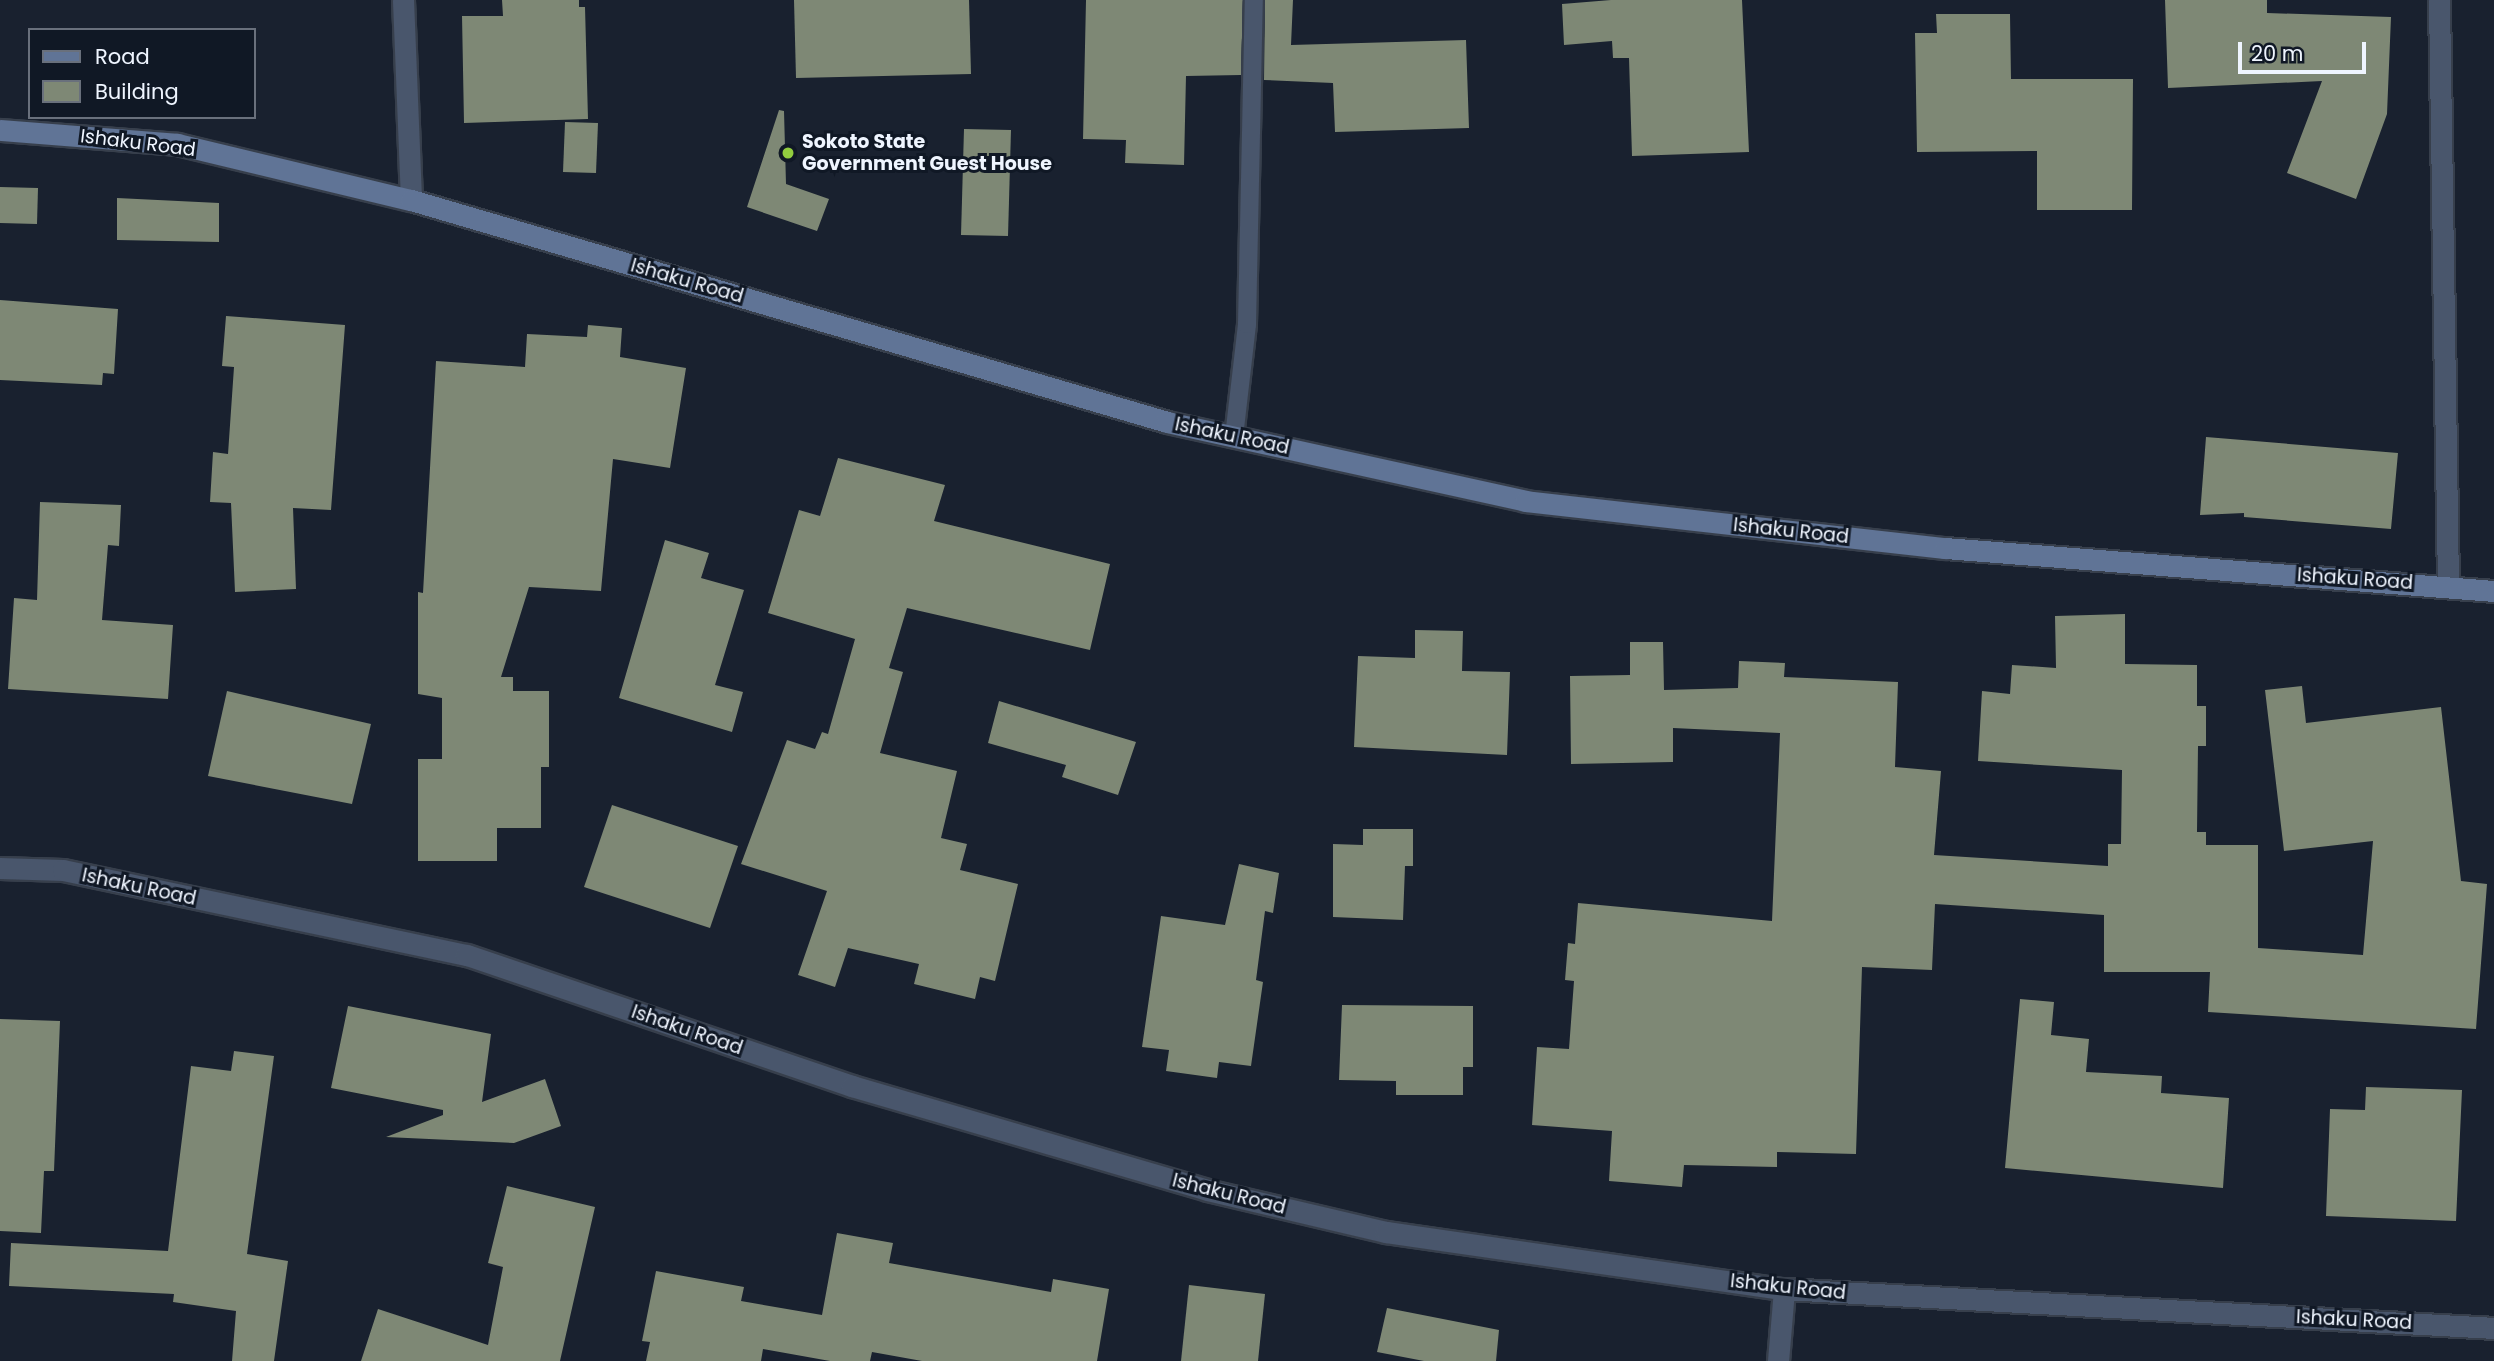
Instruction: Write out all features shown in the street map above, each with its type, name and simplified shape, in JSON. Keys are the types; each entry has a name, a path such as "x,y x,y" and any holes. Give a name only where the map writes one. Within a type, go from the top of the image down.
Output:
{"street":[{"path":"404,0 411,200"},
{"path":"2439,0 2448,586"},
{"name":"Ishaku Road","path":"0,130 177,144 411,200 1141,414 1525,501 1945,548 2494,591"},
{"name":"Ishaku Road","path":"0,867 63,870 467,955 852,1086 1207,1190 1386,1232 1784,1289 2494,1328"},
{"path":"1778,1361 1784,1289"}],"lane":[{"path":"1234,437 1247,324 1254,0"}],"building":[{"path":"502,0 579,0 579,7 585,7 588,119 464,123 462,16 503,16"},
{"path":"794,0 969,0 971,74 796,78"},
{"path":"1086,0 1243,0 1241,75 1186,76 1184,165 1125,163 1126,140 1083,139"},
{"path":"1265,0 1293,0 1291,45 1466,40 1469,128 1335,132 1333,83 1264,80"},
{"path":"1611,0 1742,0 1749,152 1632,156 1629,58 1613,58 1612,41 1564,45 1562,4"},
{"path":"2165,0 2267,0 2267,13 2391,17 2387,114 2356,199 2287,173 2322,81 2168,88"},
{"path":"1936,14 2010,14 2011,79 2133,79 2132,210 2037,210 2037,151 1917,152 1915,33 1937,33"},
{"path":"779,110 784,111 786,184 829,199 817,231 747,207"},
{"path":"565,122 598,123 596,173 563,172"},
{"path":"964,129 1011,130 1008,236 961,235"},
{"path":"0,187 38,188 37,224 0,223"},
{"path":"117,198 219,203 219,242 117,240"},
{"path":"0,300 118,309 114,374 103,373 102,385 0,380"},
{"path":"226,316 345,325 331,510 293,508 296,589 235,592 231,503 210,502 213,452 228,454 234,367 222,366"},
{"path":"588,325 622,328 620,357 686,368 670,468 613,459 601,591 529,587 501,677 513,677 513,691 549,691 549,767 541,767 541,828 497,828 497,861 418,861 418,759 442,759 442,698 418,694 418,592 423,593 436,361 525,367 527,334 587,337"},
{"path":"2206,437 2398,453 2391,529 2244,517 2244,513 2200,515"},
{"path":"838,458 945,485 934,521 1110,564 1090,650 907,608 889,668 903,672 880,753 957,771 941,838 967,844 960,870 1018,884 995,981 980,977 975,999 914,984 919,964 848,948 835,987 798,975 827,891 741,864 787,740 815,749 822,732 828,734 855,639 768,613 799,510 820,516"},
{"path":"40,502 121,505 119,546 108,545 102,620 173,625 168,699 8,689 14,598 37,600"},
{"path":"665,540 709,553 701,578 744,590 715,685 743,692 732,732 619,698"},
{"path":"2125,614 2125,664 2197,665 2197,706 2206,706 2206,746 2198,746 2197,832 2206,832 2206,845 2258,845 2258,948 2363,955 2373,841 2284,851 2265,690 2302,686 2306,723 2441,707 2461,881 2487,884 2476,1029 2208,1012 2210,972 2104,972 2104,915 1935,904 1932,970 1862,967 1856,1154 1777,1152 1777,1167 1684,1165 1682,1187 1609,1181 1612,1131 1532,1125 1537,1047 1569,1049 1574,981 1565,980 1568,943 1575,944 1578,903 1772,921 1780,733 1673,728 1673,762 1571,764 1570,676 1630,675 1630,642 1663,642 1664,690 1738,688 1739,661 1785,663 1784,677 1898,682 1895,767 1941,771 1934,855 2108,866 2108,844 2121,844 2122,770 1978,761 1982,691 2010,694 2012,665 2056,668 2055,616"},
{"path":"1415,630 1463,631 1462,671 1510,672 1507,755 1354,747 1358,656 1415,658"},
{"path":"227,691 371,724 352,804 208,776"},
{"path":"999,701 1136,742 1118,795 1062,777 1066,765 988,743"},
{"path":"612,805 738,846 710,928 584,887"},
{"path":"1363,829 1413,829 1413,866 1405,866 1403,920 1333,917 1333,844 1363,845"},
{"path":"1239,864 1279,873 1273,913 1265,911 1256,980 1263,982 1251,1066 1219,1062 1217,1078 1166,1071 1169,1050 1142,1047 1161,916 1225,925"},
{"path":"2020,999 2054,1002 2051,1035 2089,1039 2086,1072 2162,1076 2161,1093 2229,1098 2223,1188 2005,1168"},
{"path":"1342,1005 1473,1006 1473,1067 1463,1067 1463,1095 1396,1095 1396,1081 1339,1080"},
{"path":"348,1006 491,1034 482,1102 545,1079 561,1126 514,1143 386,1137 443,1115 443,1110 331,1088"},
{"path":"0,1019 60,1021 54,1171 44,1171 41,1233 0,1231"},
{"path":"234,1051 274,1056 247,1254 288,1261 274,1361 232,1361 236,1311 173,1302 174,1294 9,1286 11,1243 168,1251 191,1066 231,1071"},
{"path":"2366,1087 2462,1090 2456,1221 2326,1216 2330,1109 2365,1110"},
{"path":"507,1186 595,1207 560,1361 361,1361 378,1309 488,1345 503,1267 488,1263"},
{"path":"837,1233 893,1243 889,1263 1051,1292 1053,1279 1109,1289 1097,1361 922,1361 872,1352 870,1361 830,1361 763,1349 761,1361 646,1361 650,1342 642,1341 656,1271 744,1287 741,1301 822,1315"},
{"path":"1189,1285 1265,1294 1258,1361 1181,1361"},
{"path":"1387,1308 1499,1330 1496,1361 1424,1361 1377,1352"}],"place":[{"name":"Sokoto State Government Guest House","path":"788,153"}]}
